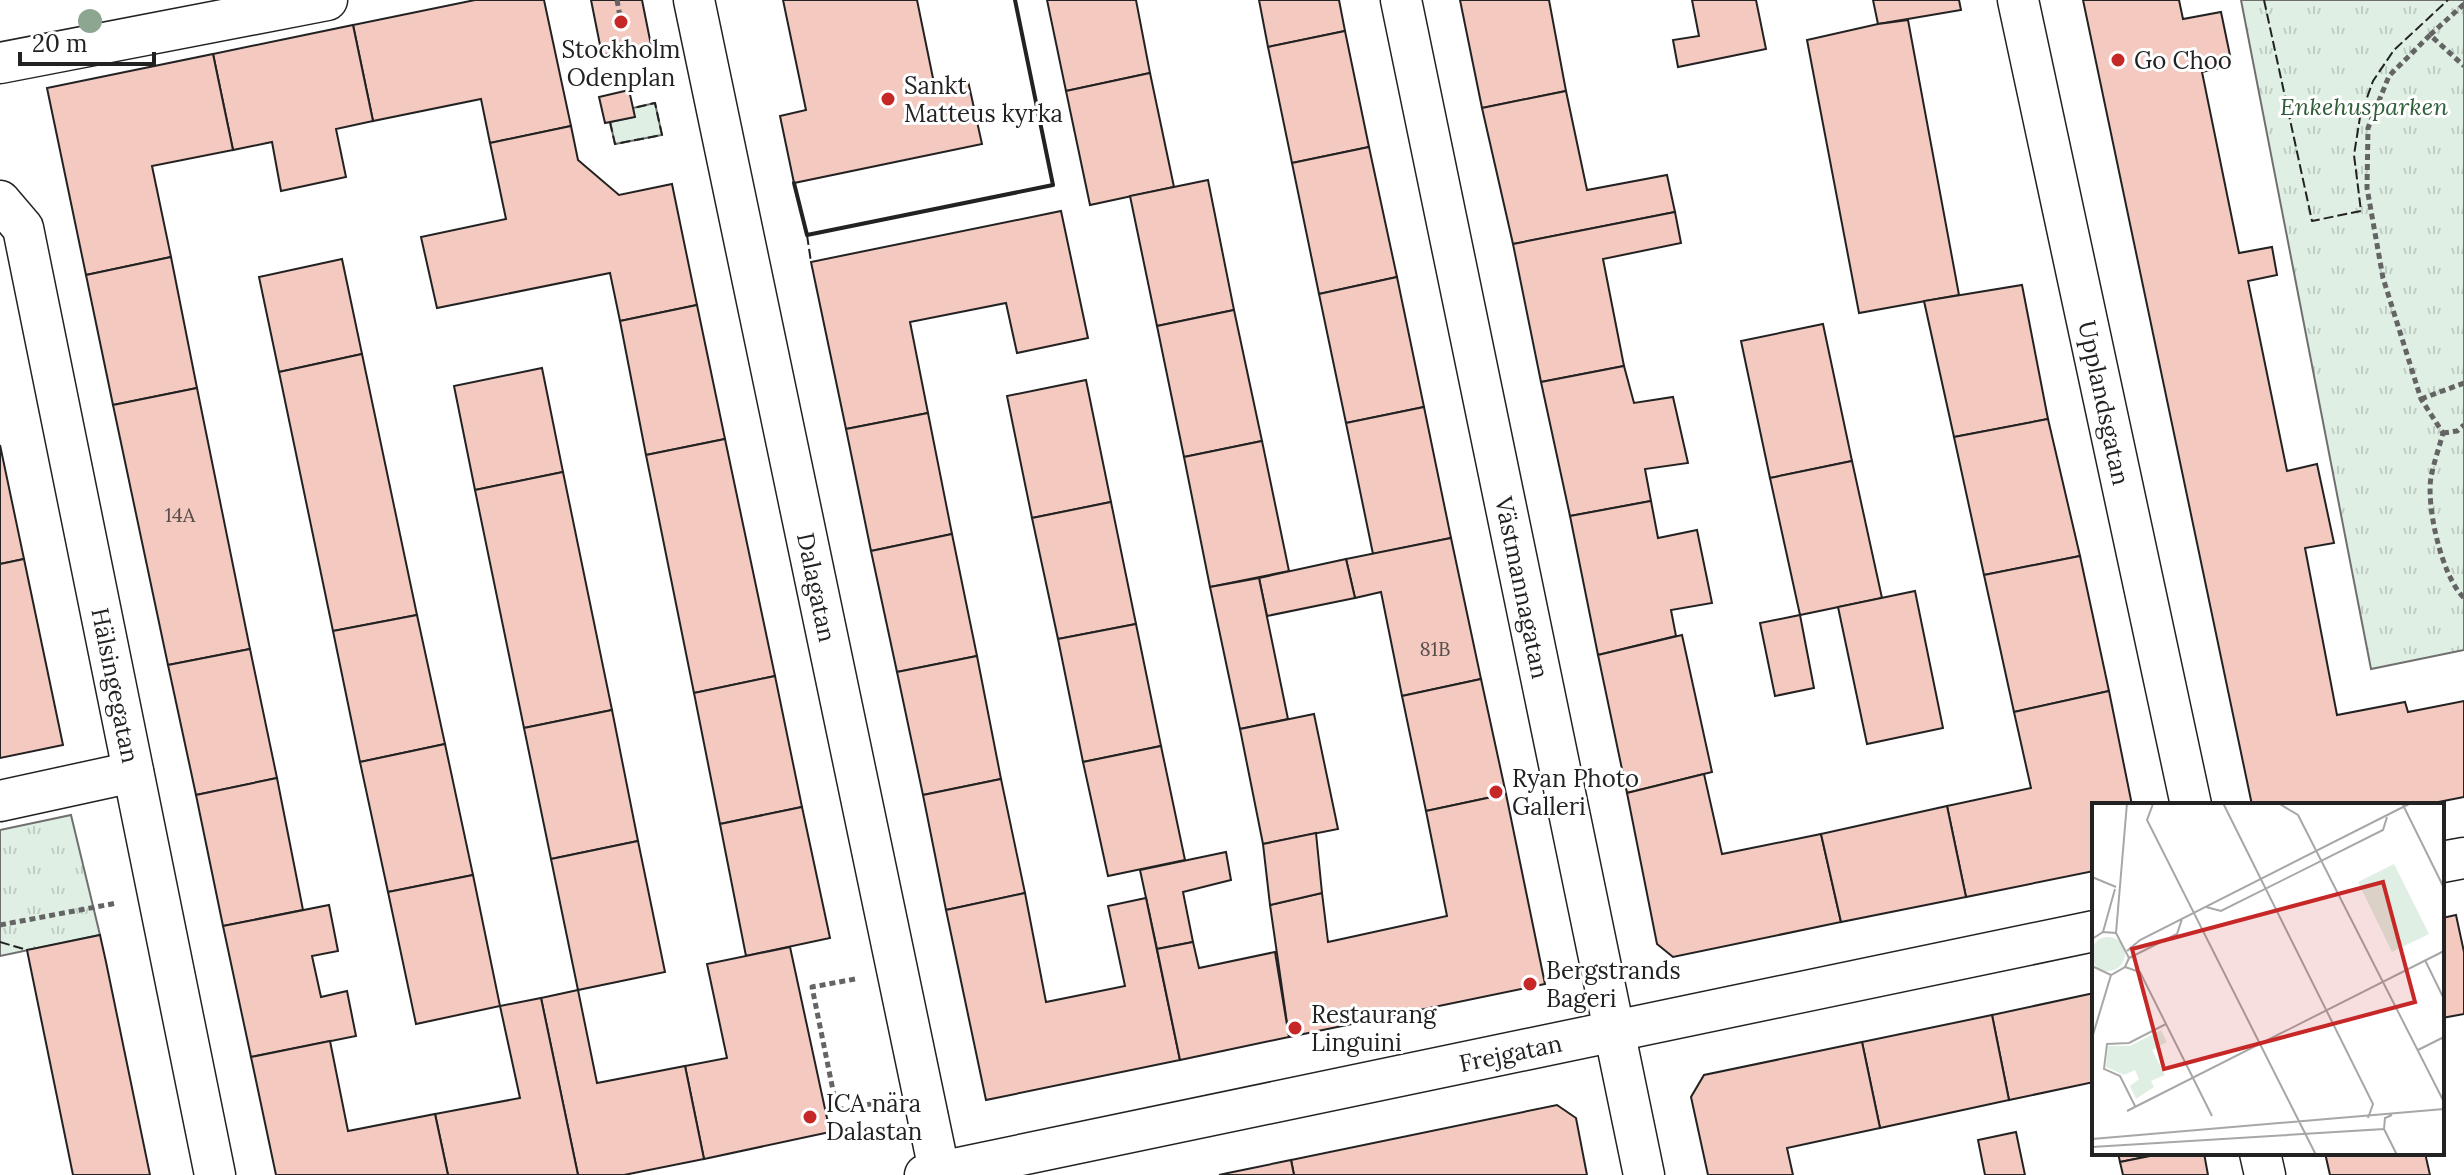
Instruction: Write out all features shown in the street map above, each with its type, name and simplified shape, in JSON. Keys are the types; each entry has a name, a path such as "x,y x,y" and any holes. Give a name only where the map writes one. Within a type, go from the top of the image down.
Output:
{"street":[{"path":"0,63 327,0"},
{"name":"Dalagatan","path":"694,0 935,1174"},
{"name":"Västmannagatan","path":"1401,0 1644,1175"},
{"name":"Upplandsgatan","path":"2018,0 2191,803"},
{"name":"Hälsingegatan","path":"0,201 23,228 215,1175"},
{"path":"0,801 133,772"},
{"path":"2444,862 2464,858"},
{"name":"Frejgatan","path":"935,1174 2092,931"},
{"path":"2260,1155 2265,1175"}],"path":[{"path":"617,0 621,22"},
{"path":"2464,4 2389,76 2368,128 2367,188 2383,278 2421,399 2443,433 2430,480 2435,536 2455,590 2464,598"},
{"path":"2430,35 2464,66"},
{"path":"2421,399 2464,383"},
{"path":"2443,433 2457,431 2464,425"},
{"path":"0,925 157,894"},
{"path":"857,978 812,987 837,1110 883,1102"}],"green space":[{"name":"Enkehusparken","path":"2241,0 2464,0 2464,650 2371,669"},
{"path":"655,103 662,135 615,144 610,122 634,117 633,108"},
{"path":"71,815 100,935 0,956 0,830"}],"building":[{"path":"475,0 544,0 571,126 490,143 481,99 373,121 353,25"},
{"name":"Stockholm Odenplan","path":"591,0 642,0 651,45 602,55"},
{"name":"Sankt Matteus kyrka","path":"783,0 917,0 935,88 968,81 982,144 794,183 780,116 806,110"},
{"path":"1047,0 1136,0 1150,73 1066,91"},
{"path":"1259,0 1339,0 1345,31 1268,47"},
{"path":"1460,0 1549,0 1566,91 1482,108"},
{"path":"1692,0 1756,0 1766,49 1678,67 1673,40 1699,36"},
{"path":"1873,0 1959,0 1961,10 1878,24"},
{"path":"2083,0 2179,0 2183,19 2221,12 2232,65 2202,72 2239,253 2272,247 2277,275 2248,281 2287,471 2317,464 2334,543 2305,548 2337,715 2405,702 2408,712 2464,701 2464,797 2433,803 2252,803"},
{"path":"1908,20 1959,295 1859,313 1807,40"},
{"path":"353,25 373,121 336,129 346,177 281,191 272,142 233,150 213,54"},
{"path":"1345,31 1369,147 1292,163 1268,47"},
{"path":"213,54 233,150 152,166 171,257 86,275 47,88"},
{"path":"1150,73 1174,187 1090,205 1066,91"},
{"path":"629,90 635,117 605,123 599,97"},
{"path":"1566,91 1587,190 1667,175 1675,212 1513,244 1482,108"},
{"path":"571,126 578,160 619,195 672,184 697,305 620,321 610,273 437,308 421,237 506,219 490,143"},
{"path":"1369,147 1397,277 1319,294 1292,163"},
{"path":"1208,180 1234,310 1157,326 1130,196"},
{"path":"1061,211 1088,338 1017,353 1006,303 910,322 928,413 846,429 811,262"},
{"path":"1675,212 1681,243 1603,259 1624,366 1541,382 1513,244"},
{"path":"171,257 197,388 113,405 86,275"},
{"path":"342,259 362,354 279,372 259,277"},
{"path":"1397,277 1424,407 1346,423 1319,294"},
{"path":"2022,285 2048,419 1954,437 1924,301"},
{"path":"697,305 725,439 646,455 620,321"},
{"path":"1234,310 1262,441 1184,457 1157,326"},
{"path":"1823,324 1852,461 1770,478 1741,341"},
{"path":"362,354 417,615 333,631 279,372"},
{"path":"1624,366 1634,403 1673,397 1688,463 1645,469 1651,501 1570,516 1541,382"},
{"path":"542,368 563,472 475,490 454,386"},
{"path":"1086,380 1111,502 1032,518 1007,396"},
{"path":"197,388 250,649 168,665 113,405"},
{"path":"1424,407 1451,538 1373,554 1346,423"},
{"path":"928,413 952,534 871,551 846,429"},
{"path":"2048,419 2080,556 1984,575 1954,437"},
{"path":"725,439 775,676 694,693 646,455"},
{"path":"1262,441 1289,571 1210,587 1184,457"},
{"path":"0,445 24,559 0,564"},
{"path":"1852,461 1882,598 1800,615 1770,478"},
{"path":"563,472 612,710 524,728 475,490"},
{"path":"1651,501 1658,538 1697,530 1712,603 1671,610 1676,636 1598,655 1570,516"},
{"path":"1111,502 1136,624 1058,639 1032,518"},
{"path":"952,534 977,656 897,672 871,551"},
{"path":"1451,538 1481,679 1402,696 1381,592 1355,598 1346,559"},
{"path":"2080,556 2109,691 2014,712 1984,575"},
{"path":"24,559 63,745 0,758 0,564"},
{"path":"1346,559 1355,598 1267,616 1259,578"},
{"path":"1259,578 1288,719 1240,729 1210,587"},
{"path":"1915,591 1943,728 1867,744 1838,607"},
{"path":"417,615 445,744 360,762 333,631"},
{"path":"1800,615 1814,688 1775,696 1760,623"},
{"path":"1136,624 1161,746 1083,762 1058,639"},
{"path":"1682,635 1712,772 1627,793 1598,655"},
{"path":"250,649 277,778 196,795 168,665"},
{"path":"977,656 1001,779 923,795 897,672"},
{"path":"775,676 802,807 720,824 694,693"},
{"path":"1481,679 1506,794 1426,811 1402,696"},
{"path":"2109,691 2132,803 2092,803 2092,871 1966,897 1947,806 2031,788 2014,712"},
{"path":"612,710 638,841 551,859 524,728"},
{"path":"1314,714 1338,829 1263,844 1240,729"},
{"path":"445,744 473,875 388,892 360,762"},
{"path":"1161,746 1185,860 1108,876 1083,762"},
{"path":"1704,774 1722,854 1821,834 1841,922 1673,957 1657,944 1627,793"},
{"path":"277,778 303,910 223,926 196,795"},
{"path":"1001,779 1025,893 946,910 923,795"},
{"path":"1506,794 1545,984 1289,1037 1270,905 1322,893 1328,942 1447,916 1426,811"},
{"path":"1947,806 1966,897 1841,922 1821,834"},
{"path":"802,807 830,938 746,956 720,824"},
{"path":"1316,833 1322,893 1270,905 1263,844"},
{"path":"638,841 665,972 578,990 551,859"},
{"path":"1226,852 1231,880 1183,892 1193,942 1157,949 1140,870"},
{"path":"473,875 500,1006 416,1024 388,892"},
{"path":"1025,893 1046,1002 1125,986 1108,906 1146,898 1180,1060 986,1100 946,910"},
{"path":"329,905 338,951 312,956 321,997 347,991 356,1036 251,1057 223,926"},
{"path":"2456,915 2464,952 2464,1014 2444,1018 2444,918"},
{"path":"100,935 150,1175 73,1175 27,950"},
{"path":"1193,942 1199,968 1275,952 1289,1037 1180,1060 1157,949"},
{"path":"790,947 830,1132 704,1159 685,1066 727,1058 707,964"},
{"path":"578,990 597,1083 685,1066 704,1159 624,1175 578,1175 541,998"},
{"path":"2092,993 2092,1082 2009,1100 1992,1015"},
{"path":"541,998 578,1175 448,1175 435,1114 520,1098 500,1006"},
{"path":"1992,1015 2009,1100 1880,1128 1862,1042"},
{"path":"330,1041 348,1131 435,1114 448,1175 276,1175 251,1057"},
{"path":"1862,1042 1880,1128 1787,1148 1793,1175 1708,1175 1691,1097 1704,1075"},
{"path":"1557,1105 1576,1118 1587,1175 1294,1175 1291,1160"},
{"path":"2016,1132 2025,1175 1985,1175 1978,1140"},
{"path":"2118,1155 2155,1155 2120,1162"},
{"path":"2155,1155 2204,1155 2208,1175 2123,1175 2120,1162"},
{"path":"2325,1155 2425,1155 2430,1175 2330,1175"},
{"path":"1291,1160 1294,1175 1219,1175 1228,1173"}],"fence":[{"path":"2264,0 2312,221 2361,211 2354,155 2360,117 2373,81 2394,50 2448,0"},
{"path":"610,122 615,144 662,135 655,103 633,108"},
{"path":"807,235 811,262"},
{"path":"0,942 27,950"}],"wall":[{"path":"794,183 807,235 1053,185 1015,0"}],"place":[{"name":"Stockholm Odenplan","path":"621,22"},
{"name":"Go Choo","path":"2118,60"},
{"name":"Sankt Matteus kyrka","path":"888,99"},
{"name":"Ryan Photo Galleri","path":"1496,792"},
{"name":"Bergstrands Bageri","path":"1530,984"},
{"name":"Restaurang Linguini","path":"1295,1028"},
{"name":"ICA nära Dalastan","path":"810,1117"}]}
